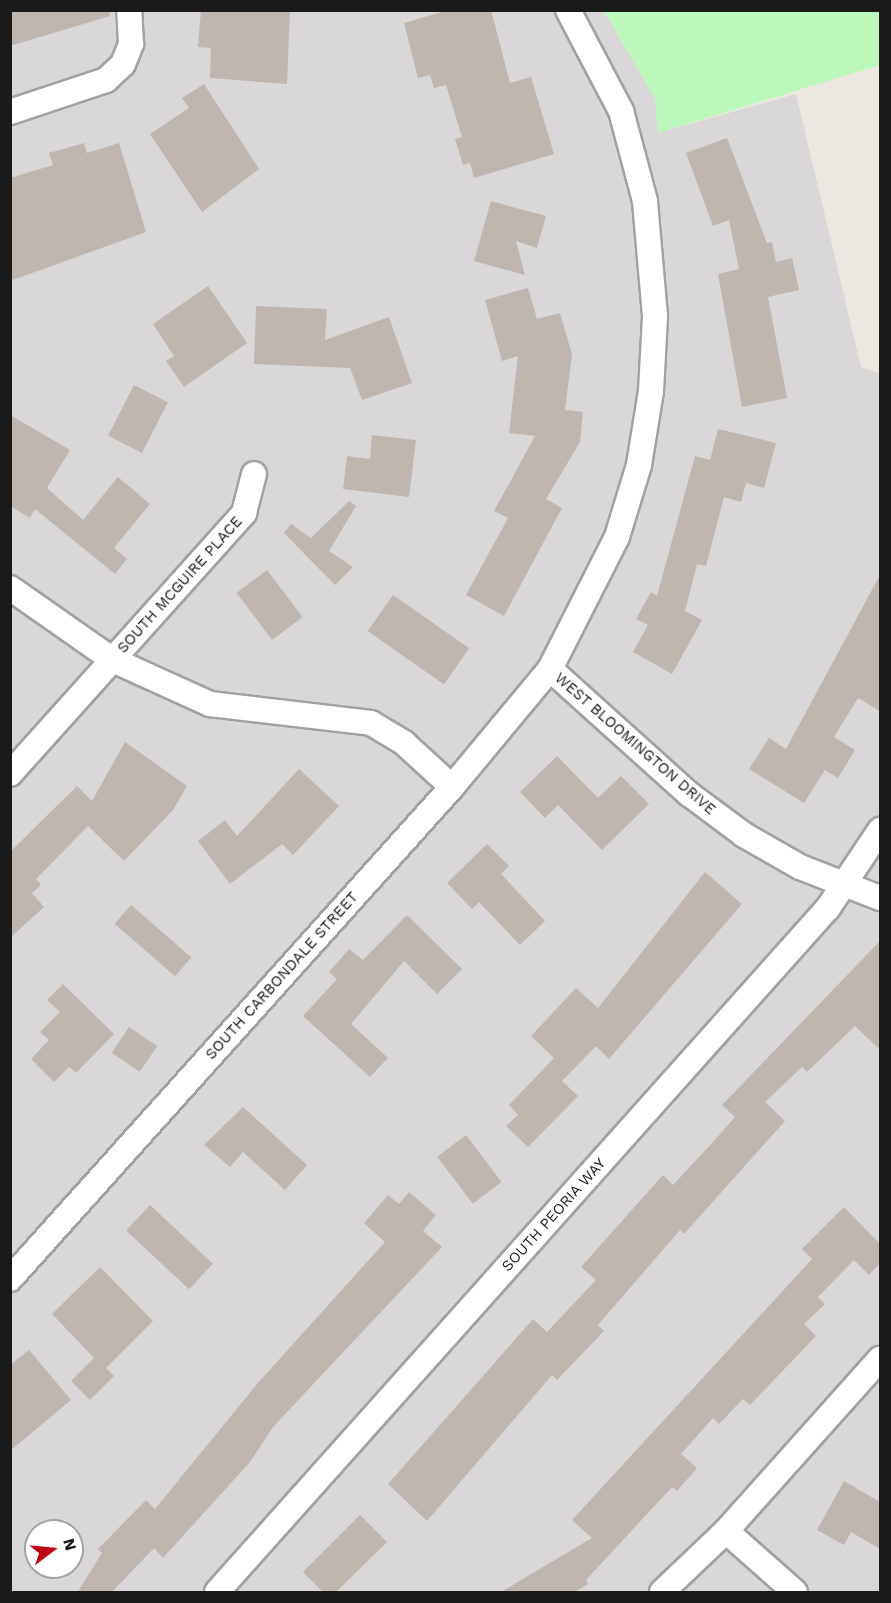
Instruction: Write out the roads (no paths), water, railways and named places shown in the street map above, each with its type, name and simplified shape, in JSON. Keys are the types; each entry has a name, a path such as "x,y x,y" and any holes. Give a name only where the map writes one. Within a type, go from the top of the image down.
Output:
{"street":[{"path":"10,112 81,92 123,64 132,44 129,10"},
{"name":"SOUTH CARBONDALE STREET","path":"10,1279 452,787 550,669 617,537 639,465 652,380 655,316 645,201 621,111 568,10"},
{"name":"SOUTH MCGUIRE PLACE","path":"10,774 244,513 254,474"},
{"path":"10,588 113,660 210,704 371,723 404,743 452,787"},
{"name":"WEST BLOOMINGTON DRIVE","path":"550,669 716,816 800,867 844,882 880,898"},
{"name":"SOUTH PEORIA WAY","path":"217,1593 828,908 880,830"},
{"path":"662,1593 726,1531 880,1359"},
{"path":"726,1531 795,1593"}]}
